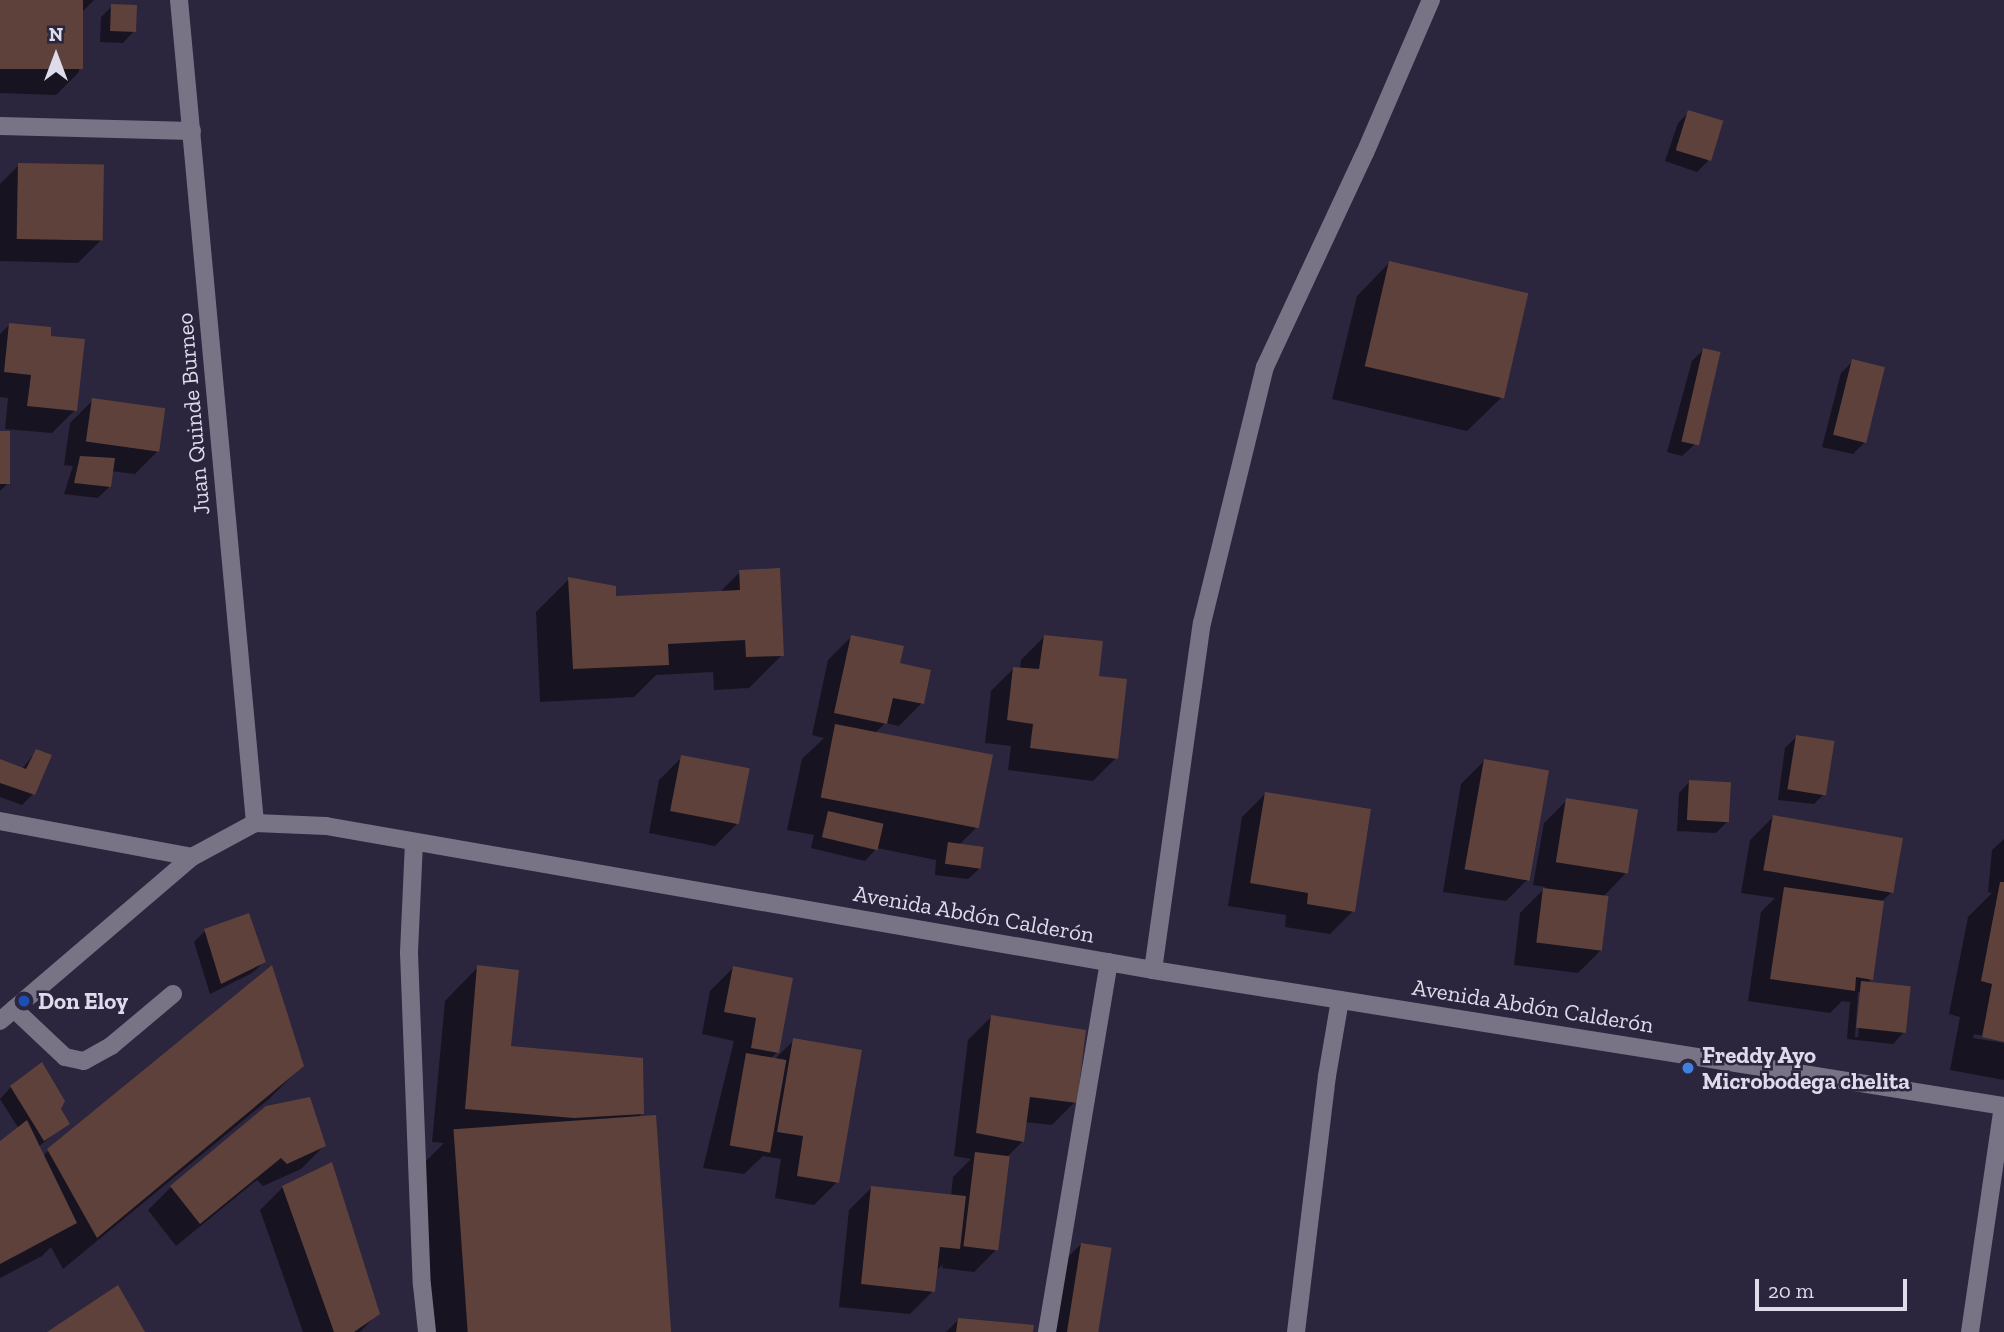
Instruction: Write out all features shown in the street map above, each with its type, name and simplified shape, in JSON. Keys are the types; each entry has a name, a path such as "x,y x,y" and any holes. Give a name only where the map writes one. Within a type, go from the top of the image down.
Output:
{"street":[{"name":"Juan Quinde Burneo","path":"179,0 255,823"},
{"path":"1153,970 1202,623 1265,367 1365,153 1431,0"},
{"path":"0,126 192,131"},
{"path":"0,821 192,857"},
{"path":"173,994 111,1046 84,1061 65,1057 7,1015 192,857 255,823"},
{"name":"Avenida Abdón Calderón","path":"255,823 326,826 1153,970 2003,1106"},
{"path":"414,842 409,953 422,1285 427,1332"},
{"path":"1047,1332 1109,962"},
{"path":"1297,1332 1327,1076 1340,1000"},
{"path":"1969,1332 2003,1106"}],"building":[{"path":"0,0 83,0 83,69 0,69"},
{"path":"111,4 137,5 136,32 110,31"},
{"path":"1688,110 1723,121 1711,161 1676,150"},
{"path":"18,163 104,165 103,240 17,239"},
{"path":"1389,261 1528,293 1504,398 1365,366"},
{"path":"9,323 51,327 51,336 85,339 77,411 27,406 31,375 4,372"},
{"path":"1703,348 1721,352 1699,446 1681,442"},
{"path":"1852,359 1885,367 1866,443 1833,435"},
{"path":"92,398 165,408 159,452 86,442"},
{"path":"0,431 10,431 10,484 0,484"},
{"path":"80,456 115,458 111,487 74,483"},
{"path":"780,568 784,656 746,657 745,640 668,644 669,665 573,669 568,577 616,586 616,596 740,590 739,570"},
{"path":"851,635 904,646 900,663 931,670 924,704 893,698 887,724 834,713"},
{"path":"1044,635 1103,641 1099,676 1127,679 1118,759 1030,748 1033,724 1007,720 1013,667 1039,669"},
{"path":"835,724 993,755 979,828 821,798"},
{"path":"1796,735 1835,741 1826,795 1787,789"},
{"path":"36,749 52,755 35,795 0,783 0,759 26,769"},
{"path":"681,755 750,768 739,824 670,811"},
{"path":"1484,759 1549,770 1530,881 1465,869"},
{"path":"1689,780 1731,782 1729,822 1687,820"},
{"path":"1265,792 1371,809 1355,912 1307,904 1308,893 1250,883"},
{"path":"1566,798 1638,809 1628,874 1556,862"},
{"path":"828,811 884,824 877,850 822,837"},
{"path":"1773,815 1903,838 1893,893 1763,870"},
{"path":"948,842 984,847 981,869 945,864"},
{"path":"2000,882 2004,882 2004,1042 1982,1037 1992,984 1981,981"},
{"path":"1784,887 1884,901 1873,980 1856,977 1855,991 1770,979"},
{"path":"1543,888 1609,896 1602,951 1536,943"},
{"path":"249,913 266,962 221,984 204,929"},
{"path":"272,965 304,1066 97,1238 47,1149"},
{"path":"477,965 519,970 511,1046 643,1058 644,1114 574,1118 465,1109"},
{"path":"733,966 793,978 779,1053 751,1048 756,1018 724,1012"},
{"path":"1861,981 1911,986 1906,1033 1856,1028"},
{"path":"991,1015 1086,1030 1077,1103 1030,1097 1024,1142 976,1133"},
{"path":"793,1038 862,1050 839,1183 797,1176 803,1136 777,1132"},
{"path":"746,1053 786,1060 770,1153 730,1146"},
{"path":"42,1062 65,1101 61,1109 70,1124 44,1141 10,1086"},
{"path":"310,1097 326,1146 287,1164 281,1158 200,1224 170,1186 266,1106"},
{"path":"656,1115 671,1332 468,1332 453,1129"},
{"path":"27,1120 77,1223 0,1264 0,1141"},
{"path":"975,1152 1010,1156 998,1251 963,1246"},
{"path":"332,1162 380,1314 354,1332 334,1332 282,1186"},
{"path":"871,1186 966,1196 960,1249 940,1247 935,1292 861,1284"},
{"path":"1081,1243 1112,1248 1098,1332 1067,1332"},
{"path":"118,1285 145,1332 47,1332"},
{"path":"958,1318 1034,1325 1033,1332 956,1332"}],"place":[{"name":"Don Eloy","path":"24,1001"},
{"name":"Freddy Ayo Microbodega chelita","path":"1688,1068"}]}
